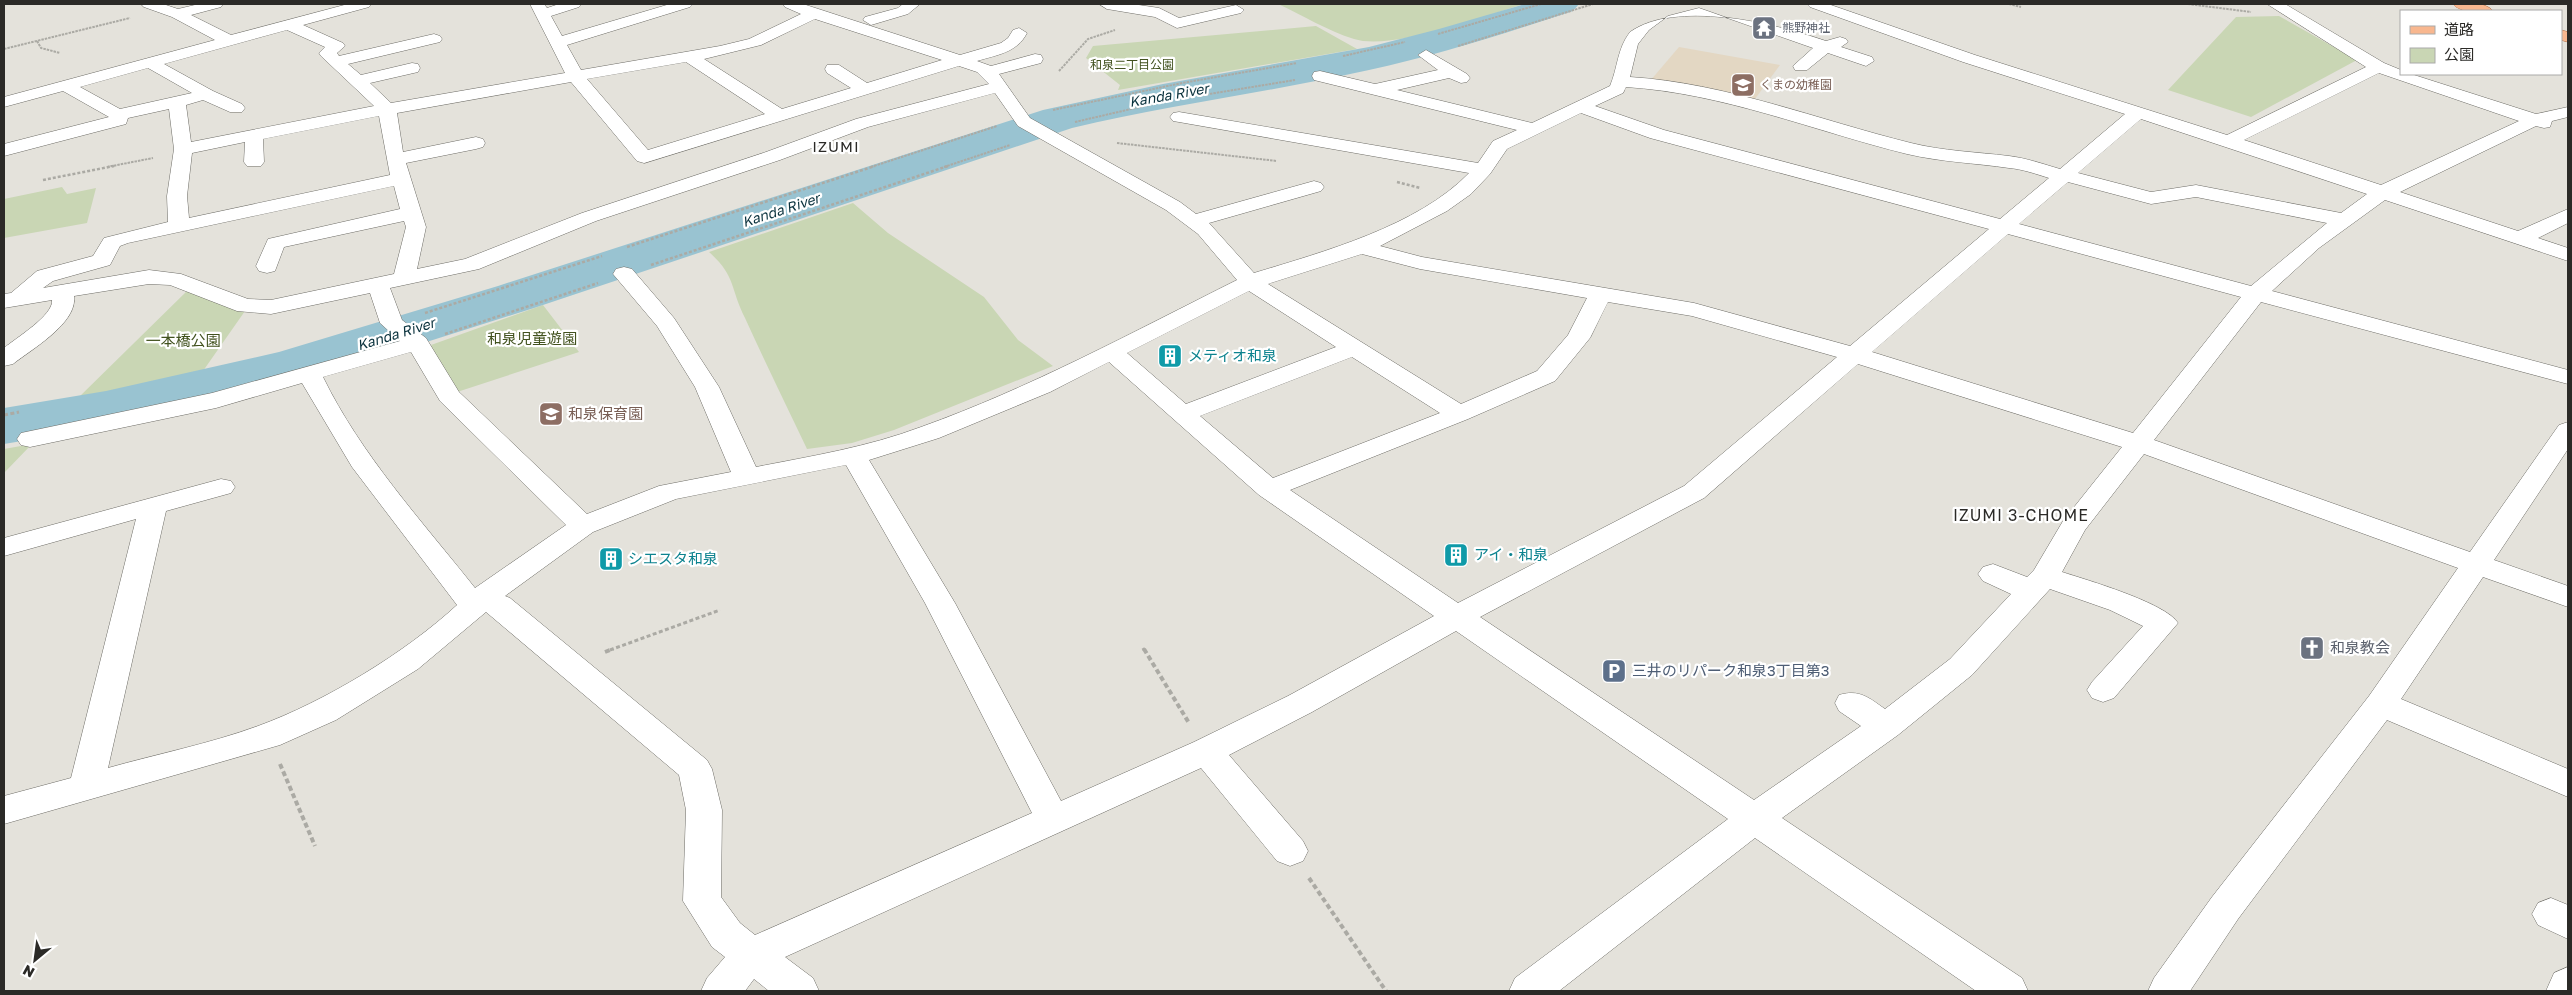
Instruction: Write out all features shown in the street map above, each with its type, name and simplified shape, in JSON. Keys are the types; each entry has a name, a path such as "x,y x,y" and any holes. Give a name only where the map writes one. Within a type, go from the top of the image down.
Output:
{"main road":[{"path":"2461,4 2482,10"}],"street":[{"path":"163,9 216,4"},
{"path":"4,102 364,4"},
{"path":"574,4 540,9 576,77 644,158 1007,46 1015,41 1019,33"},
{"path":"558,42 685,4"},
{"path":"790,4 814,14 983,68 1032,127 1173,206 1205,230 1250,282 1459,414"},
{"path":"871,20 903,11 912,4"},
{"path":"1107,4 1135,6 1159,13 1177,22 1236,10"},
{"path":"4,810 268,736 324,711 407,661 459,620 481,599 583,526 669,492 746,475 854,456 930,433 1041,387 1250,282 1361,247 1464,190 1483,170 1500,145 1532,128 1617,89 1622,82 1626,55 1632,40 1641,29 1664,11 1695,4"},
{"path":"1703,4 1723,17"},
{"path":"1815,4 1903,38 2228,141 2568,255"},
{"path":"1676,8 1723,17 1819,51 1866,61"},
{"path":"2281,8 2378,67 2419,83 2568,131"},
{"path":"163,9 228,40"},
{"path":"183,151 387,109 690,57 755,42 814,14"},
{"path":"287,24 337,46 327,52 387,109 397,169 416,227 404,279"},
{"path":"881,34 904,26"},
{"path":"1801,66 1819,51 1867,34"},
{"path":"338,61 434,39"},
{"path":"1375,90 1458,76 1426,55"},
{"path":"690,57 780,116"},
{"path":"12,300 150,278 173,279 245,306 271,307 471,264 605,211 774,156 862,123 993,80 1035,59"},
{"path":"149,62 207,96 236,108"},
{"path":"2228,141 2378,67"},
{"path":"358,81 412,68"},
{"path":"833,69 866,90"},
{"path":"1320,76 1532,128"},
{"path":"1622,82 1655,84 1722,97 1854,134 1946,156 2011,162 2151,198 2196,191 2345,220"},
{"path":"66,86 118,115 207,96"},
{"path":"176,102 183,151 177,196 180,225"},
{"path":"1580,107 1657,134 2568,377"},
{"path":"1530,991 1754,819 1886,726 1961,667 2038,583 2073,527 2256,293 2312,244 2381,193 2535,120 2568,112"},
{"path":"1167,113 1483,170"},
{"path":"1167,113 1203,113"},
{"path":"721,991 750,955 1206,751 1300,704 1458,616 1694,492 2066,176 2137,113"},
{"path":"4,150 120,120 118,115"},
{"path":"1854,134 1871,124"},
{"path":"254,135 254,162"},
{"path":"12,300 23,290 45,276 102,260 111,242 397,169 476,143"},
{"path":"2452,159 2479,168"},
{"path":"1194,221 1314,187"},
{"path":"267,266 275,243 410,213"},
{"path":"2519,239 2568,215"},
{"path":"1361,247 1420,263 1694,310 1855,355 2137,443 2568,598"},
{"path":"624,274 666,323 707,387 746,475"},
{"path":"378,285 406,334 449,396 583,526"},
{"path":"7,354 58,317 64,304 62,291"},
{"path":"1269,489 1459,414 1546,376 1578,338 1601,294"},
{"path":"30,439 198,404 310,374 406,334"},
{"path":"1181,415 1354,348"},
{"path":"1112,353 1181,415 1269,489 2008,991"},
{"path":"310,374 320,396 361,461 466,596 499,605 695,769 704,810 702,901 726,935 799,991"},
{"path":"2168,991 2225,908 2381,704 2477,564 2565,441"},
{"path":"854,456 940,603 1053,820"},
{"path":"4,547 221,488"},
{"path":"86,788 153,506"},
{"path":"1993,574 2121,603 2163,623 2103,690"},
{"path":"1851,703 1886,726"},
{"path":"2381,704 2568,784"},
{"path":"1206,751 1290,852"},
{"path":"2566,991 2568,985"}],"path":[{"path":"1432,36 1540,4"},
{"path":"1426,55 1491,37 1593,4"},
{"path":"2009,4 2021,7"},
{"path":"2188,4 2244,12 2281,8"},
{"path":"4,49 163,9"},
{"path":"1058,72 1088,39 1140,23 1159,13"},
{"path":"1340,57 1413,40"},
{"path":"37,41 42,48 60,53"},
{"path":"406,334 624,274 1032,127 1074,104 1302,63"},
{"path":"1196,96 1320,76"},
{"path":"621,249 1032,127 1167,113"},
{"path":"1113,143 1281,161"},
{"path":"43,180 183,151"},
{"path":"1393,181 1453,197"},
{"path":"406,334 603,256"},
{"path":"4,415 22,412"},
{"path":"569,665 720,610"},
{"path":"1143,648 1206,751"},
{"path":"268,736 315,846"},
{"path":"1290,852 1386,991"}],"shaded area":[{"path":"1679,47 1780,65 1752,103 1650,81"}],"green space":[{"path":"1278,4 1524,4 1463,24 1414,36 1371,41 1344,36"},
{"path":"2279,16 2357,60 2251,117 2168,90 2236,17"},
{"name":"和泉二丁目公園","path":"1316,26 1357,49 1118,90 1120,85 1086,58 1093,46"},
{"path":"62,187 67,194 96,188 87,223 4,238 4,199"},
{"path":"853,203 888,233 984,297 1018,340 1053,366 894,430 852,443 807,449 740,308 728,276 718,260 709,252"},
{"name":"一本橋公園","path":"187,291 245,311 203,371 162,383 78,398"},
{"name":"和泉児童遊園","path":"543,305 579,352 454,393 431,345"},
{"path":"32,444 4,473 4,449"}],"waterway":[{"name":"Kanda River","path":"4,426 106,409 293,366 516,297 1058,119 1163,96 1397,52 1561,4"}],"place":[{"name":"熊野神社","path":"1764,28"},
{"name":"くまの幼稚園","path":"1743,85"},
{"name":"メティオ和泉","path":"1170,356"},
{"name":"和泉保育園","path":"551,414"},
{"name":"アイ・和泉","path":"1456,555"},
{"name":"シエスタ和泉","path":"611,559"},
{"name":"和泉教会","path":"2312,648"},
{"name":"三井のリパーク和泉3丁目第3","path":"1614,671"}],"district":[{"name":"IZUMI","path":"836,147"},
{"name":"IZUMI 3-CHOME","path":"2021,515"}]}
